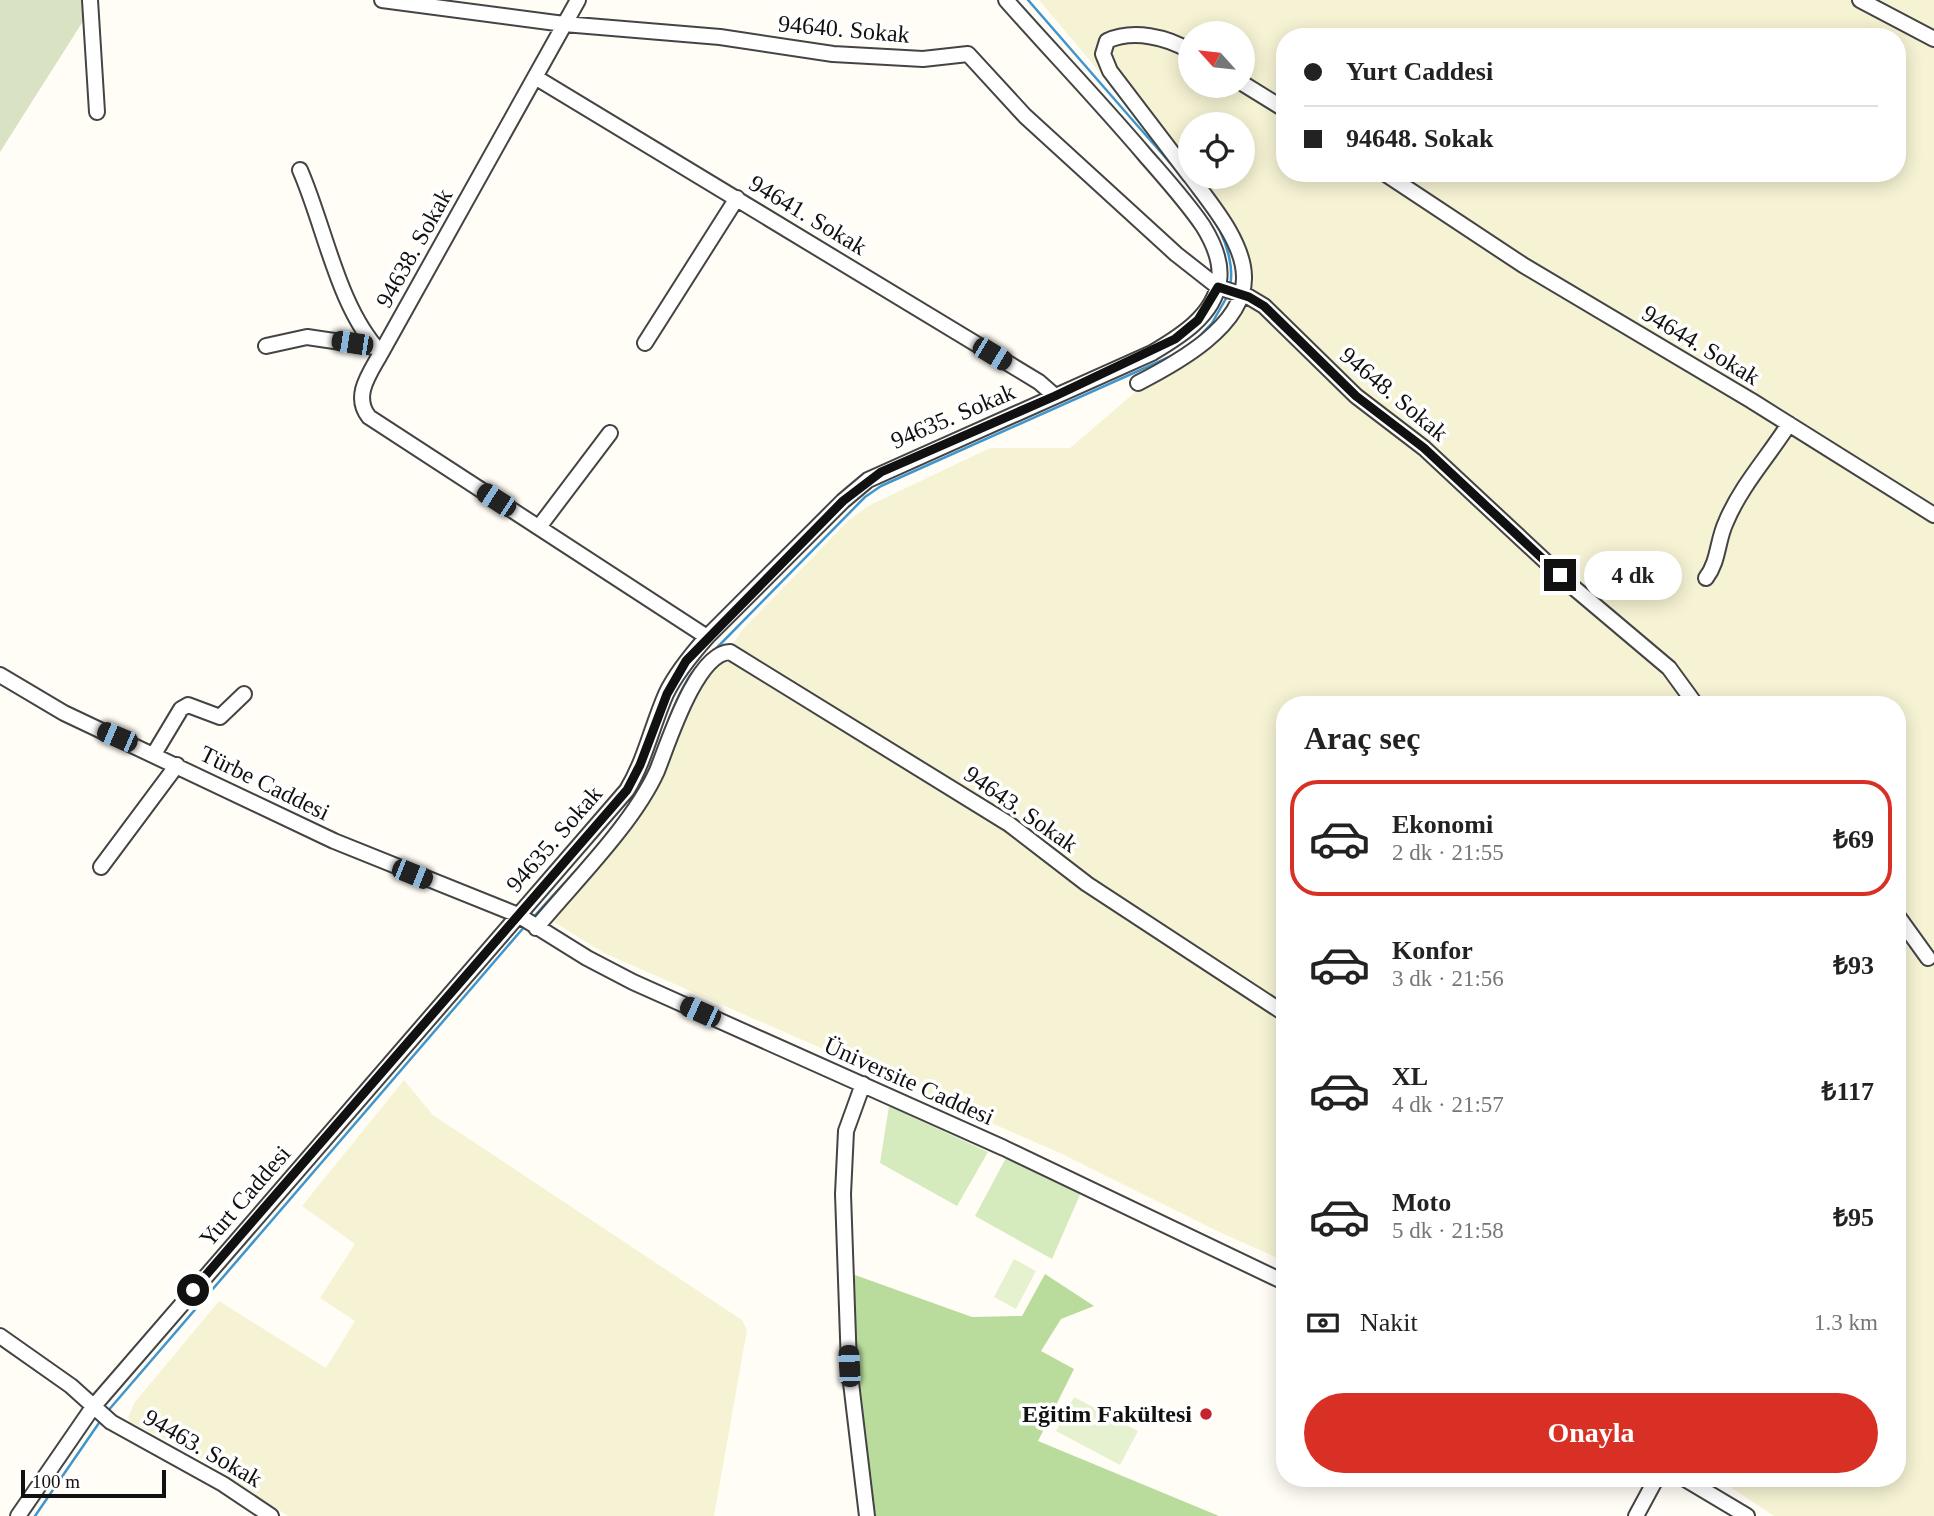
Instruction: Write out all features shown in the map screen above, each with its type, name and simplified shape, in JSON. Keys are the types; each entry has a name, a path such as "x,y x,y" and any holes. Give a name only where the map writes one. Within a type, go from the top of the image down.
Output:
{"street":[{"path":"90,0 96,112"},
{"name":"94640. Sokak","path":"382,0 564,24 720,37 894,59 944,59 968,54 1026,117 1176,254 1218,287"},
{"name":"94638. Sokak","path":"578,0 378,350 361,394 361,404 369,417 707,637"},
{"path":"1006,0 1121,126 1202,225 1216,254 1218,287"},
{"path":"1860,0 1934,39"},
{"path":"1178,45 1170,41 1121,35 1107,41 1103,54 1110,71 1178,160"},
{"name":"94641. Sokak","path":"535,76 1039,382 1055,396"},
{"path":"1255,91 1276,104"},
{"path":"300,170 352,308 378,350"},
{"name":"94644. Sokak","path":"1398,182 1523,265 1789,424 1934,515"},
{"path":"1138,383 1184,359 1203,344 1223,322 1241,294 1244,275 1238,254 1198,189"},
{"path":"645,343 737,198"},
{"name":"94648. Sokak","path":"1218,287 1256,300 1272,313 1356,396 1424,448 1573,587 1652,653 1690,696"},
{"name":"94635. Sokak","path":"518,915 627,790 640,765 667,694 686,661 843,501 868,480 1175,339 1198,320 1218,287"},
{"path":"266,345 298,337 378,350"},
{"path":"1706,578 1717,559 1724,524 1737,499 1789,424"},
{"path":"539,527 610,433"},
{"name":"94635. Sokak","path":"536,928 645,794 686,698 705,669 725,652"},
{"name":"94643. Sokak","path":"725,652 743,659 983,806 1031,839 1087,884 1276,1008"},
{"name":"Türbe Caddesi","path":"0,675 64,713 358,852 518,915"},
{"path":"154,754 181,709 188,705 220,717 244,694"},
{"path":"101,867 177,765"},
{"name":"Üniversite Caddesi","path":"518,915 536,928 633,982 863,1084 1276,1279"},
{"name":"Yurt Caddesi","path":"18,1516 93,1407 518,915"},
{"path":"1906,927 1928,958"},
{"path":"863,1084 846,1131 842,1181 849,1366 867,1516"},
{"name":"94463. Sokak","path":"0,1336 71,1386 111,1422 223,1483 271,1516"},
{"path":"1636,1516 1652,1487"},
{"path":"1698,1487 1747,1516"}],"shaded area":[{"path":"1039,0 1934,0 1934,1516 1774,1516 1730,1487 1906,1487 1906,696 1276,696 1276,1257 1062,1154 604,953 551,920 633,817 703,678 721,660 743,629 849,520 868,506 990,448 1070,448 1242,301 1239,242 1207,189 1255,189 1255,112 1178,112 1178,149 1167,135 1129,107"},
{"path":"404,1080 433,1115 742,1320 747,1330 714,1516 288,1516 187,1450 130,1422 128,1417 135,1402 219,1301 326,1368 355,1321 320,1298 355,1244 302,1206"}],"green space":[{"path":"0,0 86,0 87,15 0,152"},
{"path":"889,1106 988,1152 957,1206 880,1163"},
{"path":"1006,1158 1082,1190 1052,1259 975,1216"},
{"path":"1014,1259 1036,1271 1016,1309 994,1297"},
{"path":"1045,1274 1094,1306 1061,1319 1041,1351 1074,1369 1038,1441 1219,1516 876,1516 860,1396 855,1336 855,1275 972,1317 1022,1316"},
{"path":"1074,1397 1138,1431 1120,1465 1056,1431"}],"waterway":[{"path":"1028,0 1201,201 1225,242 1230,264 1230,285"},
{"path":"1198,338 1212,323 1228,295"},
{"path":"532,919 627,808 646,777 676,703 691,674 865,497 881,486 1176,354"},
{"path":"107,1412 525,926"},
{"path":"35,1516 101,1420"}],"place":[{"name":"Eğitim Fakültesi","path":"1206,1414"}],"route":[{"path":"193,1290 627,790 640,765 660,709 686,661 843,501 881,472 1152,353 1189,329 1205,312 1218,287 1249,297 1264,306 1356,396 1424,448 1560,575"}]}
